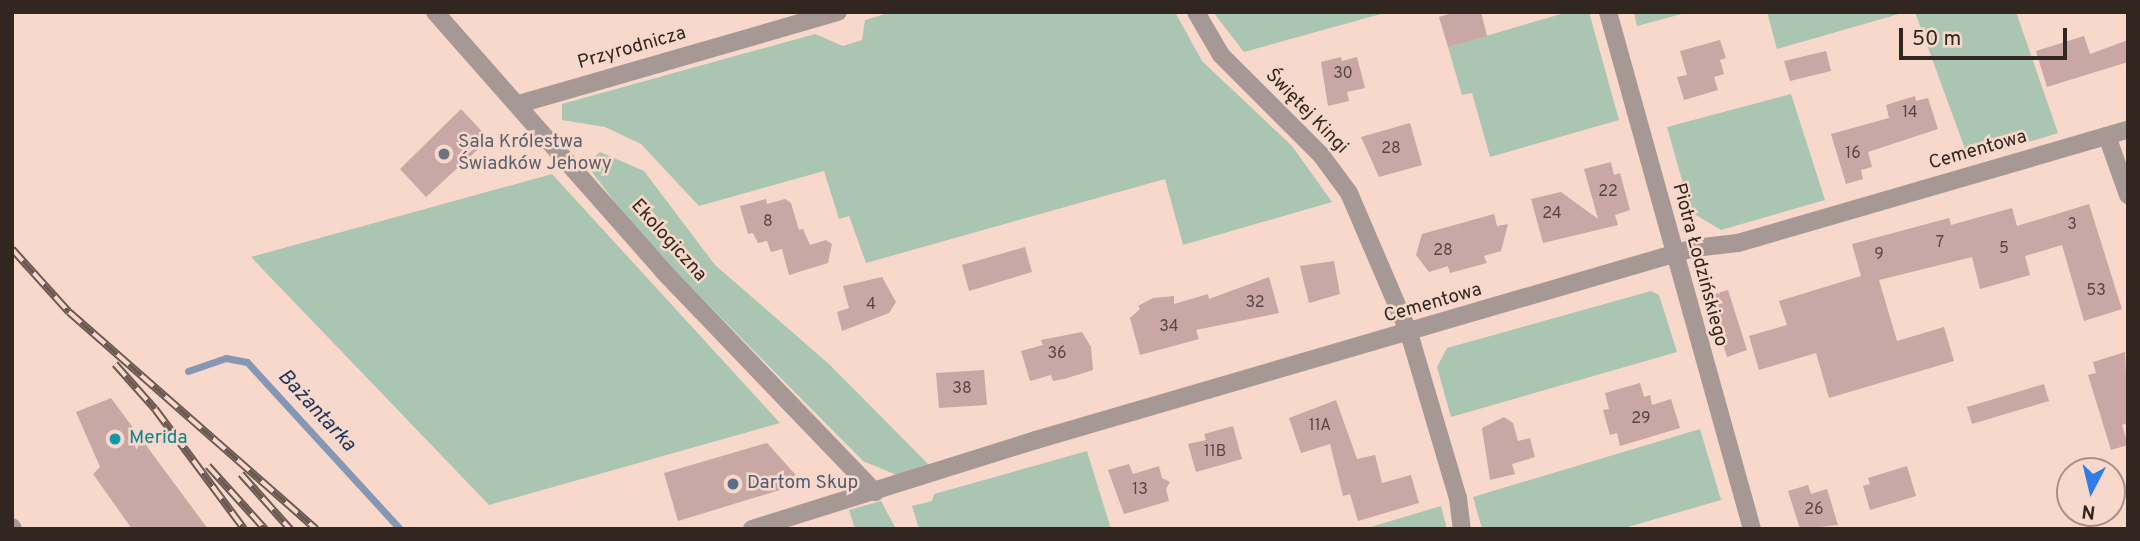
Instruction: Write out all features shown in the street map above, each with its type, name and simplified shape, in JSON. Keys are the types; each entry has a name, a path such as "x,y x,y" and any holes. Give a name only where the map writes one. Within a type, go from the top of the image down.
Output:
{"street":[{"name":"Ekologiczna","path":"436,12 664,272 875,492"},
{"name":"Przyrodnicza","path":"519,104 838,12"},
{"name":"Świętej Kingi","path":"1196,12 1221,55 1337,174 1409,332 1458,498 1462,529"},
{"name":"Piotra Łodzińskiego","path":"1608,12 1752,529"},
{"name":"Cementowa","path":"752,529 1036,440 1675,255 1694,247 1738,243 2128,130"},
{"path":"2107,136 2128,195"}],"green space":[{"path":"892,12 1175,12 1202,61 1292,146 1332,202 1183,245 1165,179 866,263 849,216 839,219 824,171 699,206 641,144 605,127 562,120 562,104 815,34 843,46 862,40 865,20"},
{"path":"1213,12 1388,12 1244,52"},
{"path":"1568,12 1589,12 1619,120 1490,157 1472,93 1462,95 1448,47"},
{"path":"1634,12 1689,12 1637,26"},
{"path":"1767,12 1906,12 1777,49"},
{"path":"1915,12 2016,12 2058,133 1969,160"},
{"path":"1791,94 1825,200 1721,230 1691,212 1667,127"},
{"path":"600,152 644,171 715,265 830,365 929,465 899,476 863,461 641,237 586,164"},
{"path":"552,174 780,423 489,505 251,257"},
{"path":"1651,291 1659,295 1677,352 1451,417 1437,367 1447,348"},
{"path":"1700,429 1721,500 1621,529 1482,529 1473,497"},
{"path":"1087,451 1111,529 919,529 912,506 932,501 934,494"},
{"path":"881,501 896,529 855,529 849,510"},
{"path":"1441,506 1447,529 1364,529"}],"building":[{"path":"1455,12 1481,12 1487,36 1448,47 1439,17"},
{"path":"2084,36 2090,54 2128,40 2128,62 2047,87 2036,51"},
{"path":"1720,40 1726,58 1720,60 1724,74 1714,77 1718,90 1684,100 1677,77 1687,75 1680,51"},
{"path":"1826,51 1831,71 1790,81 1784,61"},
{"path":"1341,57 1342,61 1357,57 1365,88 1347,92 1349,101 1328,106 1321,62"},
{"path":"1915,96 1916,101 1928,98 1938,129 1868,152 1872,167 1861,170 1863,179 1846,184 1831,134 1889,118 1886,105"},
{"name":"Sala Królestwa Świadków Jehowy","path":"461,109 489,139 426,197 400,169"},
{"path":"1410,123 1422,165 1379,177 1361,137"},
{"path":"1611,162 1614,175 1620,173 1630,210 1615,215 1618,225 1543,243 1531,199 1561,192 1598,219 1584,169"},
{"path":"766,199 767,204 785,199 791,203 799,230 803,229 810,245 826,240 832,244 828,263 789,275 782,249 771,252 767,241 758,243 753,233 748,234 740,206"},
{"path":"2089,204 2122,309 2084,321 2062,245 2025,256 2030,275 1980,289 1972,257 1879,280 1897,341 1944,327 1954,361 1829,398 1816,353 1759,370 1749,336 1787,325 1779,301 1861,276 1852,244 1949,218 1951,225 2012,208 2017,226"},
{"path":"1494,214 1497,226 1508,224 1501,251 1484,256 1487,263 1450,273 1448,266 1429,272 1416,255 1422,234"},
{"path":"1025,247 1032,272 969,291 962,265"},
{"path":"1334,261 1340,294 1309,303 1300,266"},
{"path":"882,277 896,302 889,313 842,331 837,312 849,308 843,286"},
{"path":"1269,277 1279,313 1196,330 1199,339 1140,355 1130,318 1140,309 1138,306 1153,298 1174,296 1174,304 1208,294 1209,299"},
{"path":"1728,290 1747,350 1727,357 1708,296"},
{"path":"1082,332 1091,347 1093,370 1053,381 1051,375 1030,381 1021,351 1043,345 1041,340"},
{"path":"2125,352 2128,423 2122,425 2128,445 2111,450 2088,375 2096,373 2093,362"},
{"path":"984,370 987,405 939,408 936,373"},
{"path":"1640,383 1644,397 1650,395 1652,405 1671,399 1680,428 1620,446 1617,433 1610,435 1603,410 1609,409 1605,393"},
{"path":"2044,384 2049,401 1972,424 1967,407"},
{"name":"Merida","path":"111,398 208,529 132,529 93,474 100,467 76,412"},
{"path":"1336,400 1357,459 1375,455 1382,483 1411,475 1419,503 1358,521 1350,494 1343,496 1330,444 1301,453 1289,418"},
{"path":"1504,417 1513,423 1518,441 1530,438 1535,457 1512,464 1515,474 1490,480 1482,428"},
{"path":"1233,426 1242,459 1196,472 1188,444 1206,440 1204,434"},
{"name":"Dartom Skup","path":"767,443 803,483 678,521 664,473"},
{"path":"1129,464 1133,474 1159,466 1162,478 1170,482 1166,489 1169,501 1124,514 1108,470"},
{"path":"1907,466 1916,496 1870,510 1863,486 1870,484 1868,478"},
{"path":"1808,485 1811,494 1827,489 1838,525 1800,529 1788,491"}],"waterway":[{"name":"Bażantarka","path":"188,371 226,358 247,362 400,529"}],"railway":[{"path":"12,249 69,312 316,529"},
{"path":"115,364 155,409 244,529"},
{"path":"208,466 265,529"},
{"path":"241,474 290,529"}],"place":[{"name":"Sala Królestwa Świadków Jehowy","path":"444,154"},
{"name":"Merida","path":"115,439"},
{"name":"Dartom Skup","path":"733,484"}]}
